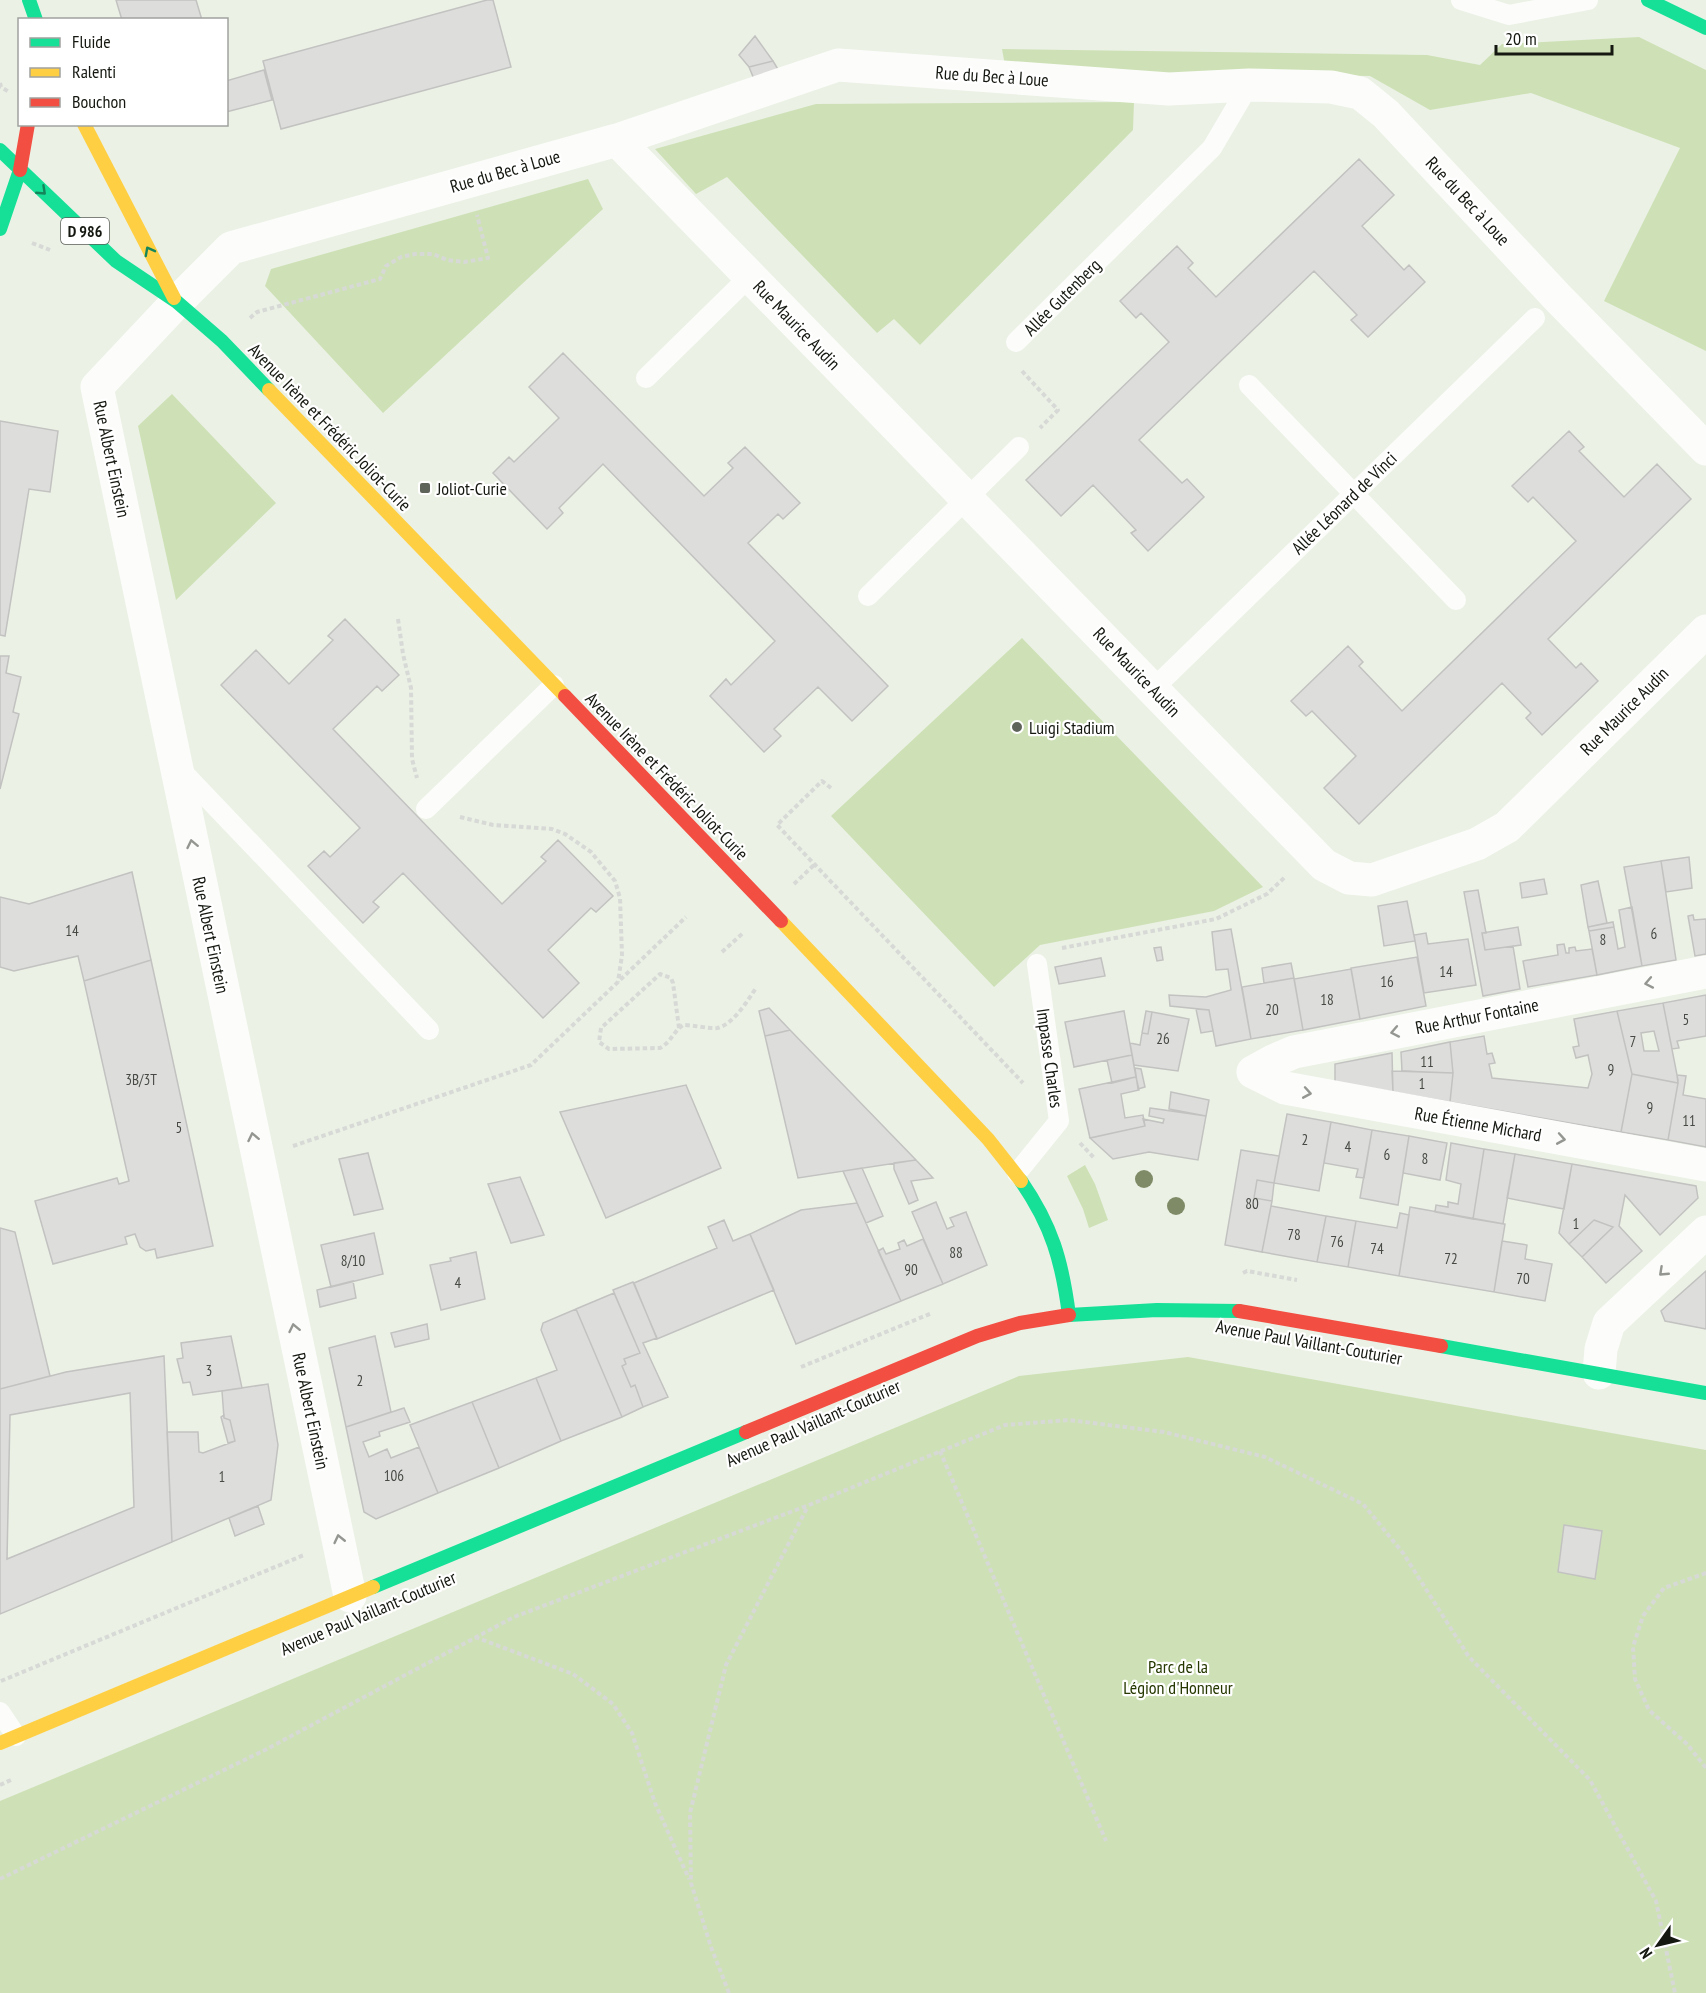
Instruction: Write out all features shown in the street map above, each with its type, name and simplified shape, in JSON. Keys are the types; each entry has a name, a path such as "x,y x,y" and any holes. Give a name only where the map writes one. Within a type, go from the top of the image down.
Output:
{"main road":[{"path":"19,0 22,18"},
{"path":"29,0 35,18"},
{"path":"1648,0 1706,27"},
{"path":"0,229 20,170 28,126"},
{"name":"Avenue Irène et Frédéric Joliot-Curie","path":"85,126 177,302"},
{"name":"Avenue Irène et Frédéric Joliot-Curie","path":"0,150 116,261 177,302 222,341 988,1139 1017,1173 1038,1206 1057,1250 1069,1315"},
{"name":"Avenue Paul Vaillant-Couturier","path":"8,1740 977,1336 1020,1323 1069,1315 1186,1308 1245,1311 1706,1393"}],"street":[{"name":"Rue du Bec à Loue","path":"177,302 231,248 617,140 838,65 1168,89 1249,85 1331,87 1360,93 1386,114 1557,297 1706,449"},
{"name":"Rue Maurice Audin","path":"617,140 1311,852 1324,865 1349,878 1372,880 1477,844 1506,827 1706,631"},
{"name":"Rue Albert Einstein","path":"177,302 97,387 350,1596"},
{"name":"Rue Arthur Fontaine","path":"1253,1072 1294,1052 1706,972"},
{"name":"Rue Étienne Michard","path":"1253,1072 1285,1088 1706,1165"},
{"path":"1599,1373 1601,1349 1609,1323 1706,1232"}],"lane":[{"path":"1461,0 1509,15 1588,0"},
{"name":"Allée Gutenberg","path":"1016,342 1212,148 1249,85"},
{"path":"646,378 750,276"},
{"name":"Allée Léonard de Vinci","path":"1153,688 1535,318"},
{"path":"1249,385 1456,600"},
{"path":"868,596 1020,447"},
{"path":"426,809 554,685"},
{"path":"175,764 429,1030"},
{"name":"Impasse Charles","path":"1017,1173 1059,1121 1036,964"},
{"path":"0,1712 8,1740"}],"path":[{"path":"222,341 257,312 380,279 386,266 401,257 433,254 447,260 464,262 488,258 484,239"},
{"name":"Allée Gutenberg","path":"1016,342 1005,353 1058,410 1020,447"},
{"path":"398,619 411,688 412,759 426,809 493,825 552,829 565,834 591,852 615,881 620,898 622,955 618,982"},
{"path":"831,788 822,781 777,825 1095,1159"},
{"path":"1036,964 1055,949 1216,919 1267,894 1311,852"},
{"path":"258,1158 531,1065 686,916"},
{"path":"679,1028 673,983 671,978 660,974 601,1028 599,1042 609,1049 660,1048 667,1044 683,1025 716,1028 723,1025 744,1006 756,988"},
{"path":"0,1879 265,1749 514,1617 808,1505 1005,1425 1069,1420 1164,1432 1265,1457 1362,1504 1403,1553 1469,1657 1590,1780 1656,1901 1676,1993"},
{"path":"940,1451 1106,1841"},
{"path":"691,1882 690,1813 726,1665 808,1505"},
{"path":"1706,1573 1664,1588 1643,1616 1633,1647 1635,1679 1649,1710 1687,1744 1706,1768"},
{"path":"475,1637 573,1674 613,1704 632,1733 655,1803 691,1882 711,1947 729,1993"},
{"path":"0,1785 22,1776"}],"green space":[{"path":"1639,37 1706,70 1706,351 1604,301 1680,148 1531,93 1430,110 1370,76 1006,71 1002,49 1427,55 1480,65 1502,44"},
{"path":"1134,102 1133,130 920,345 894,319 877,333 727,177 696,194 655,149 816,104"},
{"path":"588,179 603,209 383,413 265,286 271,269"},
{"path":"172,394 276,503 176,600 138,426"},
{"name":"Luigi Stadium","path":"1022,638 1263,887 1214,911 1040,945 994,987 831,816"},
{"path":"1085,1165 1095,1184 1108,1220 1089,1228 1083,1209 1067,1176"},
{"name":"Parc de la Légion d'Honneur","path":"1188,1357 1706,1450 1706,1993 0,1993 0,1801 1019,1376"}],"building":[{"path":"116,0 196,0 201,18 121,18"},
{"path":"493,0 511,67 281,129 263,61"},
{"path":"755,36 773,61 749,67 739,55"},
{"path":"773,61 779,71 754,79 749,67"},
{"path":"264,70 272,100 228,111 228,80"},
{"path":"1359,159 1394,195 1362,226 1404,270 1409,265 1425,282 1368,337 1351,320 1357,315 1314,271 1139,440 1182,483 1187,479 1204,497 1148,551 1131,533 1136,530 1093,485 1061,516 1026,480 1169,342 1141,313 1136,318 1120,301 1177,246 1193,263 1188,268 1216,297"},
{"path":"563,353 704,496 733,468 728,463 745,447 800,503 783,519 778,514 748,543 888,686 852,721 818,687 774,729 781,736 764,752 710,696 726,679 731,685 775,641 603,464 559,508 563,513 547,529 493,473 509,457 514,462 559,418 529,387"},
{"path":"0,421 58,431 50,492 29,489 5,636 0,635"},
{"path":"1569,431 1584,447 1579,451 1624,497 1657,464 1691,499 1548,639 1576,668 1581,663 1598,681 1542,735 1526,718 1531,713 1502,683 1359,824 1324,788 1356,756 1312,711 1306,716 1291,701 1348,646 1363,662 1359,666 1402,711 1576,541 1533,497 1528,502 1512,486"},
{"path":"345,619 399,675 382,691 377,686 333,729 502,904 546,861 541,857 558,840 613,896 596,912 591,908 548,950 579,983 543,1018 403,873 373,902 379,907 363,923 308,866 324,851 330,857 360,828 221,685 256,650 289,684 333,640 328,636"},
{"path":"0,656 9,656 6,673 21,677 13,712 19,714 0,789"},
{"path":"1689,857 1692,888 1666,892 1661,861"},
{"path":"1661,861 1676,960 1642,966 1624,867"},
{"path":"132,872 151,960 84,981 78,956 14,971 0,967 0,897 29,904"},
{"path":"1544,879 1547,894 1522,898 1520,883"},
{"path":"1598,881 1607,923 1588,927 1581,885"},
{"path":"1478,890 1486,933 1482,933 1485,950 1513,946 1520,989 1483,996 1464,892"},
{"path":"1407,901 1415,941 1384,946 1378,906"},
{"path":"1632,907 1642,966 1597,975 1589,931 1614,927 1618,949 1625,947 1619,910"},
{"path":"1693,915 1694,920 1706,919 1706,954 1695,956 1688,916"},
{"path":"1613,922 1614,927 1589,931 1588,927"},
{"path":"1518,927 1521,945 1485,950 1482,933"},
{"path":"1231,929 1251,1039 1216,1046 1209,1010 1170,1006 1169,995 1206,997 1231,990 1228,969 1216,970 1212,932"},
{"path":"1426,933 1428,944 1468,939 1476,985 1424,993 1414,935"},
{"path":"1564,944 1566,953 1569,953 1569,948 1575,947 1576,951 1592,949 1597,975 1528,987 1523,961 1558,955 1557,945"},
{"path":"1161,947 1163,960 1157,961 1154,948"},
{"path":"1417,957 1426,1006 1360,1019 1351,968"},
{"path":"1101,958 1105,976 1059,984 1055,967"},
{"path":"151,960 213,1246 157,1258 155,1249 146,1251 140,1247 135,1234 125,1237 127,1244 53,1264 35,1201 117,1178 119,1184 129,1181 84,981"},
{"path":"1291,963 1294,978 1264,983 1262,968"},
{"path":"1351,969 1360,1019 1303,1030 1294,979"},
{"path":"1294,978 1303,1030 1251,1039 1242,987"},
{"path":"1706,995 1706,1036 1677,1041 1679,1048 1672,1049 1663,1003"},
{"path":"1663,1003 1678,1083 1632,1074 1617,1011","holes":["1654,1031 1659,1051 1644,1051 1641,1033"]},
{"path":"769,1008 790,1030 765,1036 759,1011"},
{"path":"1196,1009 1209,1010 1213,1031 1201,1033"},
{"path":"1124,1011 1132,1055 1074,1067 1065,1022"},
{"path":"1146,1011 1152,1012 1148,1034 1142,1033"},
{"path":"1617,1011 1632,1074 1621,1132 1450,1102 1453,1073 1450,1042 1484,1036 1487,1054 1492,1053 1495,1063 1489,1064 1492,1078 1588,1088 1592,1074 1588,1055 1576,1058 1573,1047 1579,1046 1574,1019"},
{"path":"1152,1012 1189,1019 1178,1071 1134,1065 1130,1043 1140,1045 1142,1033 1148,1034"},
{"path":"790,1030 916,1160 798,1178 765,1036"},
{"path":"1450,1042 1453,1073 1402,1071 1401,1052"},
{"path":"1392,1053 1393,1092 1335,1082 1335,1064"},
{"path":"1132,1055 1136,1077 1112,1083 1107,1060"},
{"path":"1135,1068 1141,1069 1145,1087 1138,1089"},
{"path":"1392,1071 1453,1073 1450,1102 1393,1092"},
{"path":"1632,1074 1678,1083 1668,1140 1621,1132"},
{"path":"1677,1075 1686,1076 1683,1095 1706,1099 1706,1147 1668,1140 1678,1083"},
{"path":"1136,1077 1139,1090 1121,1094 1125,1118 1143,1115 1145,1126 1090,1138 1079,1089"},
{"path":"686,1085 721,1168 606,1218 560,1112"},
{"path":"1171,1092 1209,1100 1206,1116 1169,1109"},
{"path":"1150,1108 1206,1116 1198,1160 1149,1152 1113,1159 1090,1138 1145,1126 1143,1119 1163,1123 1164,1119 1149,1116"},
{"path":"1287,1114 1331,1122 1319,1191 1274,1183"},
{"path":"1331,1122 1372,1130 1364,1178 1356,1177 1358,1169 1324,1163"},
{"path":"1372,1130 1409,1136 1398,1205 1360,1198"},
{"path":"1409,1136 1447,1143 1440,1180 1403,1173"},
{"path":"1451,1143 1484,1149 1473,1219 1435,1212 1436,1205 1448,1207 1448,1202 1458,1204 1461,1184 1446,1180"},
{"path":"1484,1149 1515,1154 1503,1224 1473,1219"},
{"path":"1241,1150 1279,1156 1274,1183 1257,1180 1254,1198 1272,1201 1262,1252 1225,1245"},
{"path":"368,1153 383,1209 354,1215 339,1159"},
{"path":"1515,1154 1572,1164 1564,1209 1507,1198"},
{"path":"916,1160 933,1178 911,1181 918,1200 909,1204 894,1169 894,1163"},
{"path":"1572,1164 1696,1186 1698,1198 1660,1235 1625,1195 1619,1226 1642,1251 1606,1283 1582,1257 1613,1227 1594,1220 1569,1244 1559,1233"},
{"path":"862,1168 883,1216 866,1223 843,1171"},
{"path":"520,1177 544,1235 511,1243 488,1184"},
{"path":"1257,1180 1274,1183 1272,1201 1254,1198"},
{"path":"936,1202 947,1229 954,1226 950,1218 966,1212 987,1265 943,1284 912,1212"},
{"path":"857,1203 901,1301 796,1344 750,1234 801,1210"},
{"path":"1271,1206 1326,1216 1317,1262 1262,1252"},
{"path":"1410,1207 1505,1224 1494,1292 1399,1276"},
{"path":"1400,1213 1409,1215 1399,1276 1348,1267 1356,1221 1397,1228"},
{"path":"1326,1216 1356,1221 1348,1267 1317,1262"},
{"path":"724,1220 733,1241 750,1234 774,1290 657,1339 634,1283 717,1248 708,1227"},
{"path":"1594,1220 1613,1227 1582,1257 1569,1244"},
{"path":"0,1228 15,1232 50,1376 0,1389"},
{"path":"374,1233 383,1274 331,1287 321,1245"},
{"path":"923,1239 943,1284 901,1301 878,1251 883,1248 886,1254 900,1249 898,1243 904,1240 907,1246"},
{"path":"1502,1241 1527,1245 1525,1259 1552,1264 1545,1301 1494,1292"},
{"path":"476,1252 485,1299 441,1310 430,1265 451,1261 450,1258"},
{"path":"1706,1271 1706,1329 1665,1321 1661,1311"},
{"path":"353,1281 356,1298 320,1307 317,1290"},
{"path":"633,1282 657,1338 643,1343 668,1397 643,1407 635,1385 631,1387 622,1366 626,1364 624,1359 640,1353 613,1290"},
{"path":"614,1293 640,1353 624,1359 626,1364 622,1366 631,1387 635,1385 643,1407 622,1417 576,1309"},
{"path":"576,1309 622,1417 561,1441 536,1378 557,1370 541,1330 543,1323"},
{"path":"427,1324 429,1339 395,1347 391,1333"},
{"path":"231,1336 242,1388 193,1395 190,1382 183,1383 177,1359 183,1358 181,1343"},
{"path":"375,1336 391,1412 346,1427 329,1348"},
{"path":"164,1356 172,1542 0,1614 0,1389 66,1372","holes":["130,1393 134,1507 7,1559 10,1415"]},
{"path":"536,1378 561,1441 499,1468 472,1402"},
{"path":"268,1384 278,1445 271,1500 172,1542 167,1432 198,1432 199,1452 203,1453 235,1441 230,1420 224,1418 222,1391"},
{"path":"472,1402 499,1468 438,1493 410,1425"},
{"path":"404,1408 410,1422 379,1432 380,1436 363,1442 369,1457 387,1449 391,1458 419,1447 438,1493 376,1519 364,1512 346,1427"},
{"path":"224,1415 224,1418 230,1420 235,1441 228,1443 221,1417"},
{"path":"258,1506 264,1524 235,1536 229,1518"},
{"path":"1564,1525 1602,1531 1595,1579 1558,1572"}],"traffic: fast":[{"path":"29,0 35,18"},
{"path":"1648,0 1706,28"},
{"path":"0,150 116,261 177,302 222,341 269,390"},
{"path":"0,229 20,170"},
{"path":"1021,1181 1041,1213 1054,1245 1063,1278 1069,1315 1157,1310 1239,1311"},
{"path":"1441,1346 1706,1393"},
{"path":"373,1587 746,1432"}],"traffic: slow":[{"path":"85,126 174,298"},
{"path":"269,390 565,696"},
{"path":"781,921 988,1139 1021,1181"},
{"path":"0,1743 373,1587"}],"traffic: jam":[{"path":"20,170 28,126"},
{"path":"565,696 781,921"},
{"path":"1239,1311 1441,1346"},
{"path":"746,1432 977,1336 1020,1323 1069,1315"}],"place":[{"name":"Joliot-Curie","path":"425,488"},
{"name":"Luigi Stadium","path":"1017,727"}]}
